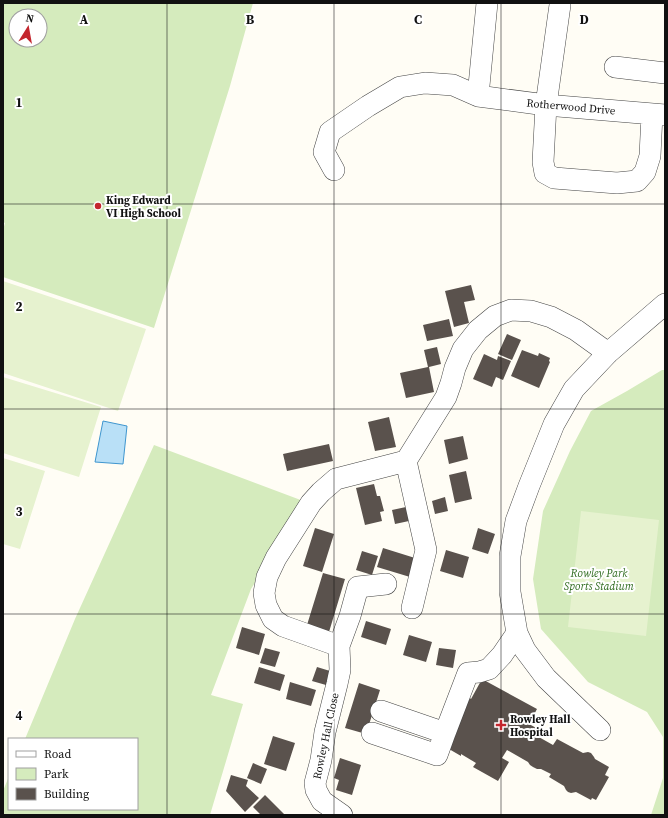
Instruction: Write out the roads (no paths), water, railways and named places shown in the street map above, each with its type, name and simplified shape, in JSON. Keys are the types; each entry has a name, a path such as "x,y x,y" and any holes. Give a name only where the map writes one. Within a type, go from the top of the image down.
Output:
{"street":[{"path":"478,96 487,3"},
{"path":"560,5 546,105 543,162 544,173 554,178 562,179 617,183 637,181 645,172 659,115"},
{"path":"615,67 665,72"},
{"name":"Rotherwood Drive","path":"334,170 324,152 330,132 368,106 400,87 425,83 453,85 478,96 546,105 659,115"},
{"path":"600,730 546,678 525,650 517,633 510,592 510,556 516,521 529,486 554,424 574,389 608,353 665,304"},
{"path":"386,584 358,587 350,616 339,646 283,626 274,619 266,605 264,593 267,577 276,558 311,503 326,488 336,479 406,461 446,397 463,349 478,330 495,316 511,310 531,311 552,317 576,330 608,353"},
{"path":"406,461 426,550 412,608"},
{"path":"372,733 437,755 468,672 479,672 489,669 502,655 517,633"},
{"name":"Rowley Hall Close","path":"339,646 340,670 325,732 321,760 315,784 316,790 322,801 342,815"},
{"path":"381,711 445,733"}],"water":[{"path":"103,421 127,426 123,464 95,462"}],"place":[{"name":"King Edward VI High School","path":"98,206"},
{"name":"Rowley Hall Hospital","path":"501,725"}],"park label":[{"name":"Rowley Park Sports Stadium","path":"599,579"}]}
